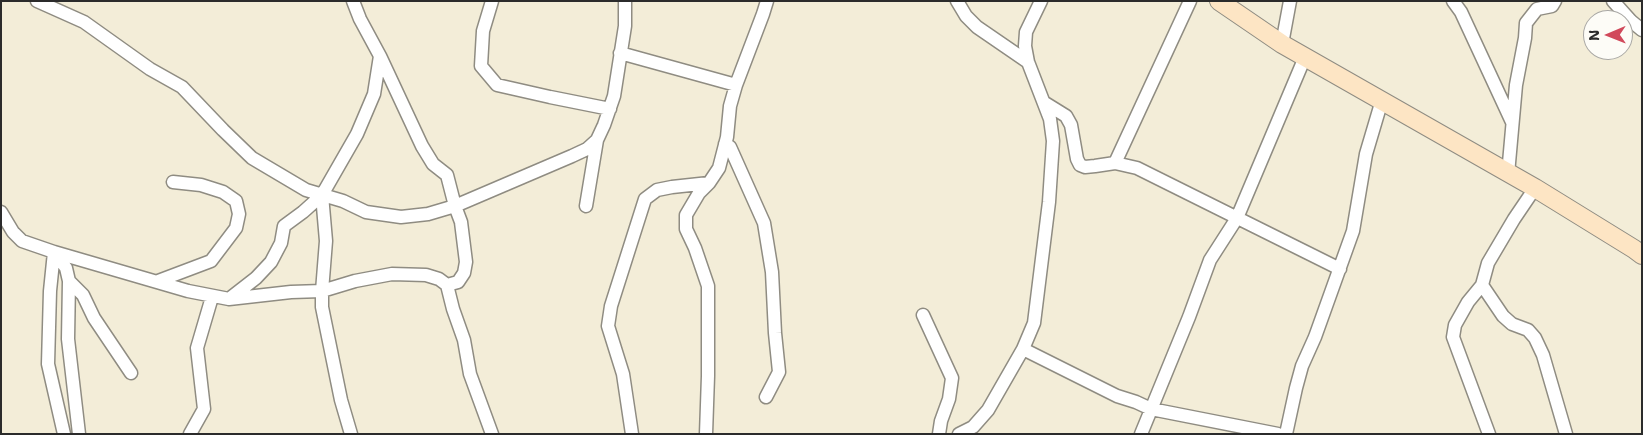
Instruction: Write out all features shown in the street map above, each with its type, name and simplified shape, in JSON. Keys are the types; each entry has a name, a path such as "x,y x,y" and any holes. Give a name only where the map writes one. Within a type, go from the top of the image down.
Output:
{"street":[{"path":"37,1 84,22 150,69 182,87 252,158 306,190 343,201 366,212 401,217 428,214 455,206 572,156 587,149 597,140"},
{"path":"354,1 360,20 380,56 422,146 433,164 447,175 455,206 462,222 466,262 464,273 458,282 447,285"},
{"path":"492,1 483,31 481,66 497,85 610,108"},
{"path":"586,206 597,140 614,96 625,26 625,1"},
{"path":"706,434 708,286 696,248 686,229 686,215 699,192 708,184 719,168 725,144 730,106 736,85 767,1"},
{"path":"957,1 966,16 977,27 1028,62"},
{"path":"959,434 973,427 988,410 1023,349 1034,323 1049,202 1053,141 1045,103 1028,62 1025,46 1026,32 1041,1"},
{"path":"1115,163 1190,1"},
{"path":"1219,1 1282,44 1535,188 1642,255"},
{"path":"1282,44 1290,1"},
{"path":"1453,1 1461,12 1512,122"},
{"path":"1508,174 1516,85 1526,23 1537,9 1552,6 1555,1"},
{"path":"1614,1 1631,21 1642,30"},
{"path":"620,53 736,85"},
{"path":"229,299 256,278 271,262 281,243 284,226 322,195 357,134 374,94 380,56"},
{"path":"1141,434 1210,260 1237,218 1305,57"},
{"path":"1286,434 1302,366 1315,337 1353,230 1366,154 1382,100"},
{"path":"1045,103 1066,116 1071,125 1077,159 1080,165 1085,167 1115,163 1137,168 1340,270"},
{"path":"725,144 730,147 764,223 772,272 778,372 766,397"},
{"path":"158,281 211,261 236,228 239,214 236,201 223,192 201,185 173,182"},
{"path":"632,434 623,374 608,326 611,306 646,199 657,190 708,184"},
{"path":"1489,434 1454,337 1455,324 1468,302 1482,284 1488,263 1535,188"},
{"path":"322,195 326,241 322,307 341,400 351,434"},
{"path":"1,212 13,232 22,241 54,252 212,297 229,299 291,292 322,291 354,281 392,274 426,274 439,279 447,285 453,310 464,340 470,374 492,434"},
{"path":"54,252 66,268 69,281 68,339 80,434"},
{"path":"54,252 50,291 48,364 64,434"},
{"path":"69,281 83,295 94,318 130,373"},
{"path":"1482,284 1503,316 1512,324 1528,330 1535,338 1543,355 1566,434"},
{"path":"190,434 204,409 197,348 212,297"},
{"path":"923,315 952,378 949,399 941,421 939,434"},
{"path":"1023,349 1117,396 1136,402 1151,410 1278,434"}]}
